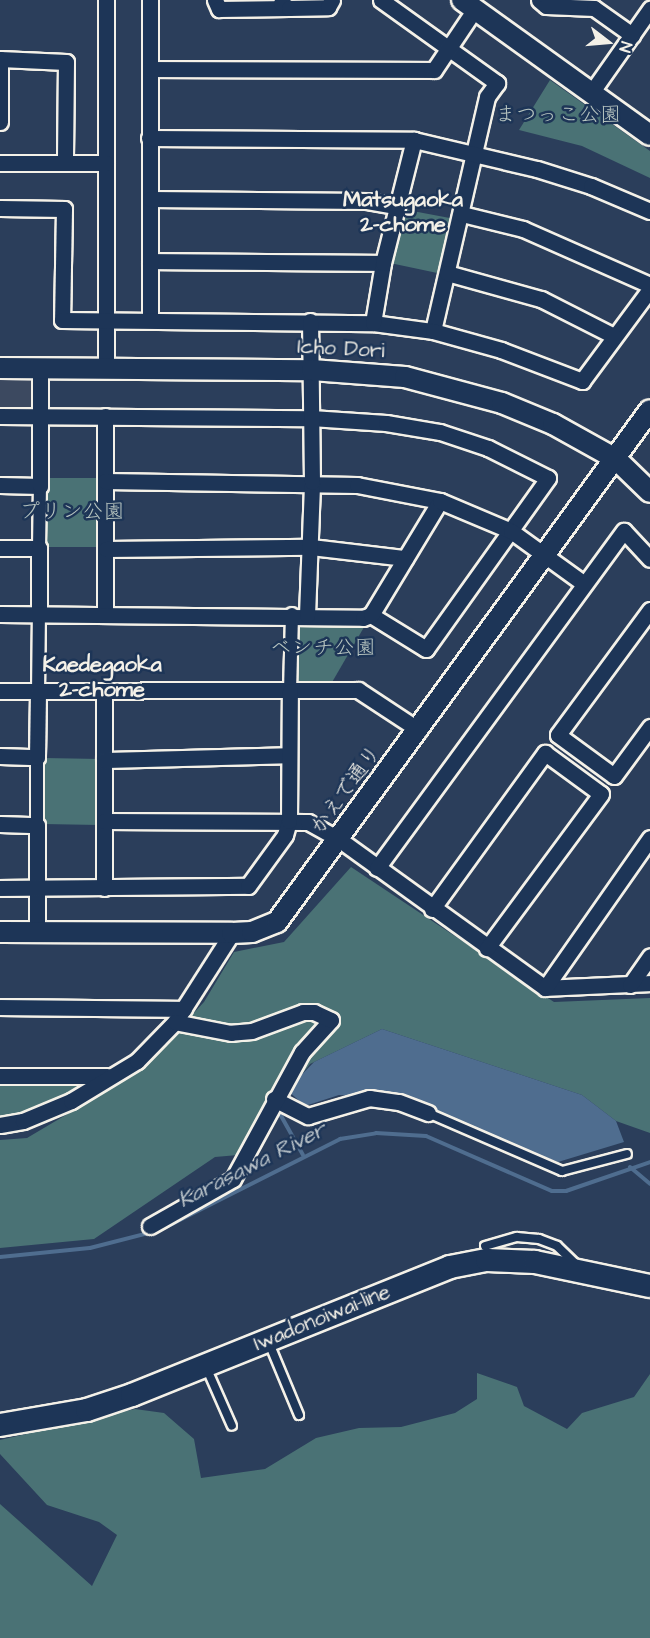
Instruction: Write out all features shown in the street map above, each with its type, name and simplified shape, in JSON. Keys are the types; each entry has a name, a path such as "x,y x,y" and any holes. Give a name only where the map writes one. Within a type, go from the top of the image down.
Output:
{"main road":[{"name":"Iwadonoiwai-line","path":"0,1425 87,1410 450,1267 488,1260 515,1260 650,1286"}],"street":[{"path":"106,0 106,369"},
{"path":"150,0 150,321"},
{"path":"215,0 219,9 283,4 328,7 332,0"},
{"path":"381,0 497,83 487,97 462,214 433,331"},
{"path":"539,0 546,6 594,8 632,35"},
{"path":"150,69 434,70 448,49 469,5 650,135"},
{"path":"591,93 650,9"},
{"path":"0,122 0,59 66,62 65,163"},
{"path":"150,138 414,140 591,186 650,211"},
{"path":"373,323 383,263 414,140"},
{"path":"0,163 106,163"},
{"path":"150,199 367,201 396,206"},
{"path":"0,208 63,208 62,320 373,323 433,331 501,350 582,381 650,287 523,229 462,214"},
{"path":"150,261 383,263"},
{"path":"447,273 541,299 614,336"},
{"path":"0,888 248,886 285,835 289,821 290,691 299,615 311,547 310,321"},
{"name":"Icho Dori","path":"0,368 312,370 405,377 447,386 553,424 616,459 650,492"},
{"path":"37,933 40,368"},
{"name":"かえで通り","path":"0,932 252,933 277,922 340,840 650,410"},
{"path":"0,416 311,418 440,432 488,448 548,478 426,649 370,615 0,614"},
{"path":"105,416 105,614"},
{"path":"105,481 312,482 392,488 440,501 511,531 583,583"},
{"path":"0,485 39,486"},
{"path":"370,615 440,501"},
{"path":"377,868 583,583 624,531 650,559"},
{"path":"106,549 311,547 405,558"},
{"path":"0,548 39,548"},
{"path":"650,610 558,735 614,776 650,727"},
{"path":"0,691 358,690 419,730"},
{"path":"104,692 104,888"},
{"path":"432,909 545,753 601,794 487,948"},
{"path":"104,760 289,755"},
{"path":"0,756 37,757"},
{"path":"104,821 308,822 340,840 432,909 545,988 650,983"},
{"path":"0,824 36,825"},
{"path":"545,988 650,838"},
{"path":"0,1125 23,1121 71,1101 107,1076 137,1061 180,1015 232,933"},
{"path":"630,985 650,956"},
{"path":"0,1007 180,1015 231,1033 252,1031 303,1012 314,1012 331,1020 302,1052 274,1099 233,1179 150,1226"},
{"path":"0,1076 107,1076"},
{"path":"274,1099 308,1116 369,1098 399,1102 428,1113"}],"lane":[{"path":"428,1113 562,1171 627,1154"},
{"path":"485,1246 517,1237 538,1239 571,1256 584,1273"},
{"path":"267,1338 299,1415"},
{"path":"205,1365 232,1426"}],"shaded area":[{"path":"0,379 33,379 33,408 0,408"},
{"path":"382,1029 582,1095 616,1121 624,1142 558,1162 397,1099 339,1095 305,1106 287,1090 314,1062"}],"green space":[{"name":"まつっこ公園","path":"550,80 650,151 650,178 582,146 519,130"},
{"path":"402,209 455,219 442,274 390,263"},
{"name":"プリン公園","path":"44,478 99,478 99,547 44,547"},
{"name":"ベンチ公園","path":"298,622 367,622 331,684 298,683"},
{"path":"44,758 100,759 99,825 43,824"},
{"path":"351,867 554,1002 650,998 650,1133 616,1121 582,1095 382,1029 310,1064 238,1155 215,1157 94,1239 0,1248 0,1140 27,1138 140,1071 204,1002 234,952 284,942"},
{"path":"0,1078 90,1079 70,1098 0,1121"},
{"path":"477,1373 517,1387 524,1406 567,1429 582,1413 634,1397 650,1374 650,1638 0,1638 0,1504 92,1586 117,1535 99,1522 47,1505 0,1454 0,1440 135,1409 164,1413 194,1439 201,1478 265,1469 316,1438 359,1428 401,1427 455,1413 477,1399"}],"waterway":[{"path":"280,1114 303,1155"},
{"name":"Karasawa River","path":"0,1257 90,1248 160,1230 340,1139 376,1133 426,1136 552,1191 566,1191 650,1162"},
{"path":"630,1167 650,1184"}],"district":[{"name":"Matsugaoka 2-chome","path":"403,212"},
{"name":"Kaedegaoka 2-chome","path":"102,676"}]}
